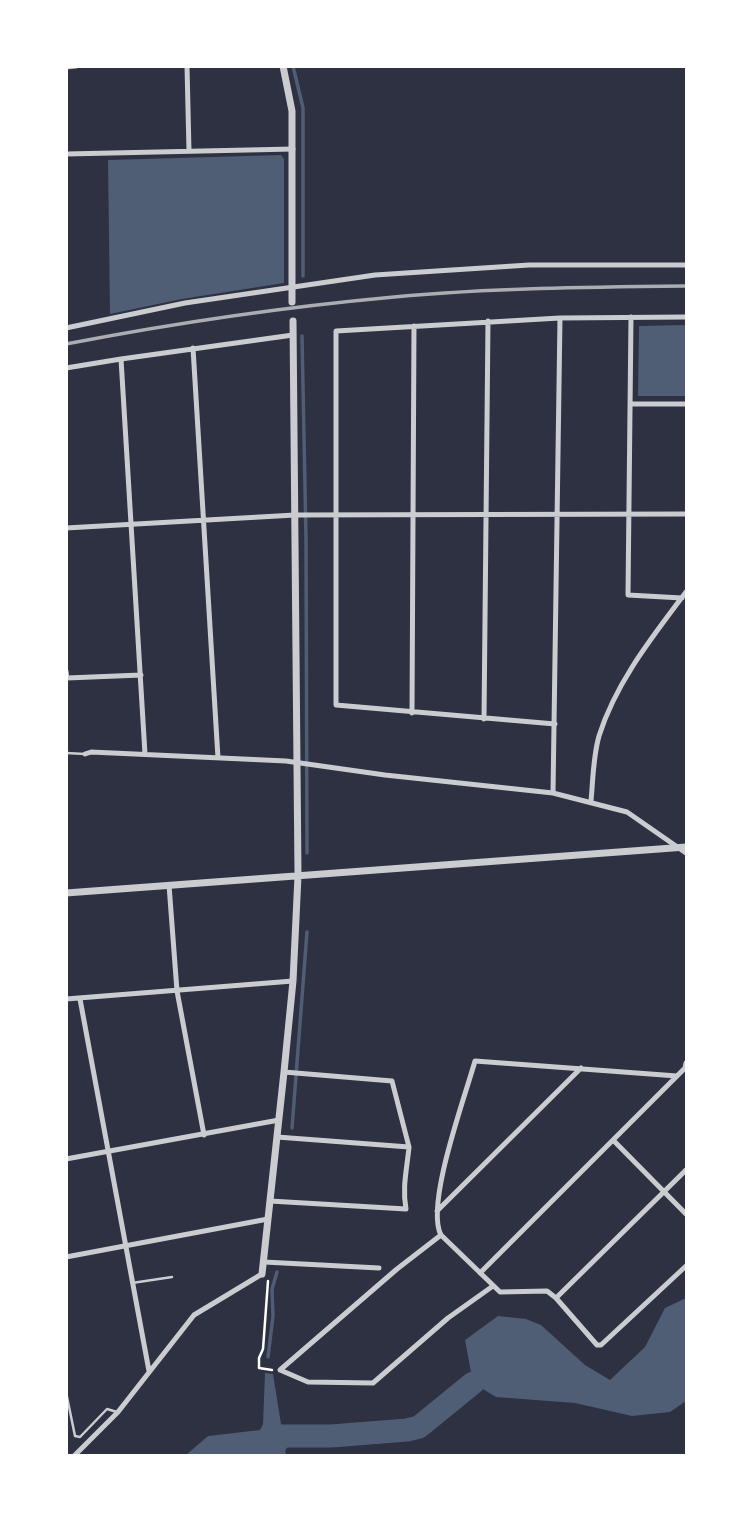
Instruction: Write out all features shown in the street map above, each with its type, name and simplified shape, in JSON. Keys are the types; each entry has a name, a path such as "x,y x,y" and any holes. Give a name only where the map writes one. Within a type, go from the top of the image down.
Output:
{"street":[{"path":"66,67 76,66"},
{"path":"187,66 189,150"},
{"path":"283,66 292,111 292,302"},
{"path":"66,154 293,149"},
{"path":"66,328 185,303 375,275 553,264 687,265"},
{"path":"631,317 628,595 682,598"},
{"path":"555,724 336,705 336,331 561,318 687,317"},
{"path":"553,793 561,318"},
{"path":"74,1455 118,1412 194,1315 262,1274 286,1072 298,876 301,763 293,321"},
{"path":"484,719 488,321"},
{"path":"412,713 414,326"},
{"path":"66,368 293,335"},
{"path":"193,348 218,758"},
{"path":"121,359 145,754"},
{"path":"630,404 687,404"},
{"path":"66,528 309,514 687,514"},
{"path":"591,801 599,738 607,714 650,639 687,592"},
{"path":"66,671 67,678 141,675"},
{"path":"85,754 145,754 301,763 553,793 627,812 683,847 687,853"},
{"path":"66,893 683,847"},
{"path":"169,885 177,991 204,1135"},
{"path":"66,999 293,981"},
{"path":"80,999 149,1371"},
{"path":"677,1076 475,1061 439,1192 437,1227 500,1292 547,1292 556,1298 597,1345 601,1345 687,1266"},
{"path":"480,1273 686,1066"},
{"path":"437,1211 581,1068"},
{"path":"270,1201 406,1209 403,1193 404,1169 409,1147 392,1082 286,1072"},
{"path":"66,1159 279,1120"},
{"path":"277,1137 409,1147"},
{"path":"613,1140 687,1214"},
{"path":"556,1298 687,1170"},
{"path":"66,1256 268,1219"},
{"path":"442,1235 397,1269 280,1370 307,1382 373,1383 448,1318 493,1286"},
{"path":"264,1262 379,1268"}],"lane":[{"path":"66,753 85,754"},
{"path":"132,1283 172,1277"},
{"path":"66,1392 75,1436 80,1437 107,1409 118,1412"}],"path":[{"path":"262,1274 268,1278 259,1368 280,1370"}],"water":[{"path":"281,155 284,159 284,283 182,299 110,314 108,160"},
{"path":"686,325 686,396 638,396 639,326"},
{"path":"686,1298 686,1401 670,1412 632,1416 575,1403 496,1397 473,1383 465,1340 498,1316 526,1319 541,1325 585,1365 610,1380 645,1347 665,1308"},
{"path":"265,1373 273,1374 286,1455 186,1455 208,1436 260,1430 263,1424"}],"waterway":[{"path":"293,66 303,108 303,276"},
{"path":"302,336 307,853"},
{"path":"292,1128 307,932"},
{"path":"268,1357 273,1316 272,1289 277,1272"},
{"path":"266,1456 282,1436 331,1436 419,1427 473,1383"}],"railway":[{"path":"66,344 230,316 394,297 503,290 686,286"}]}
